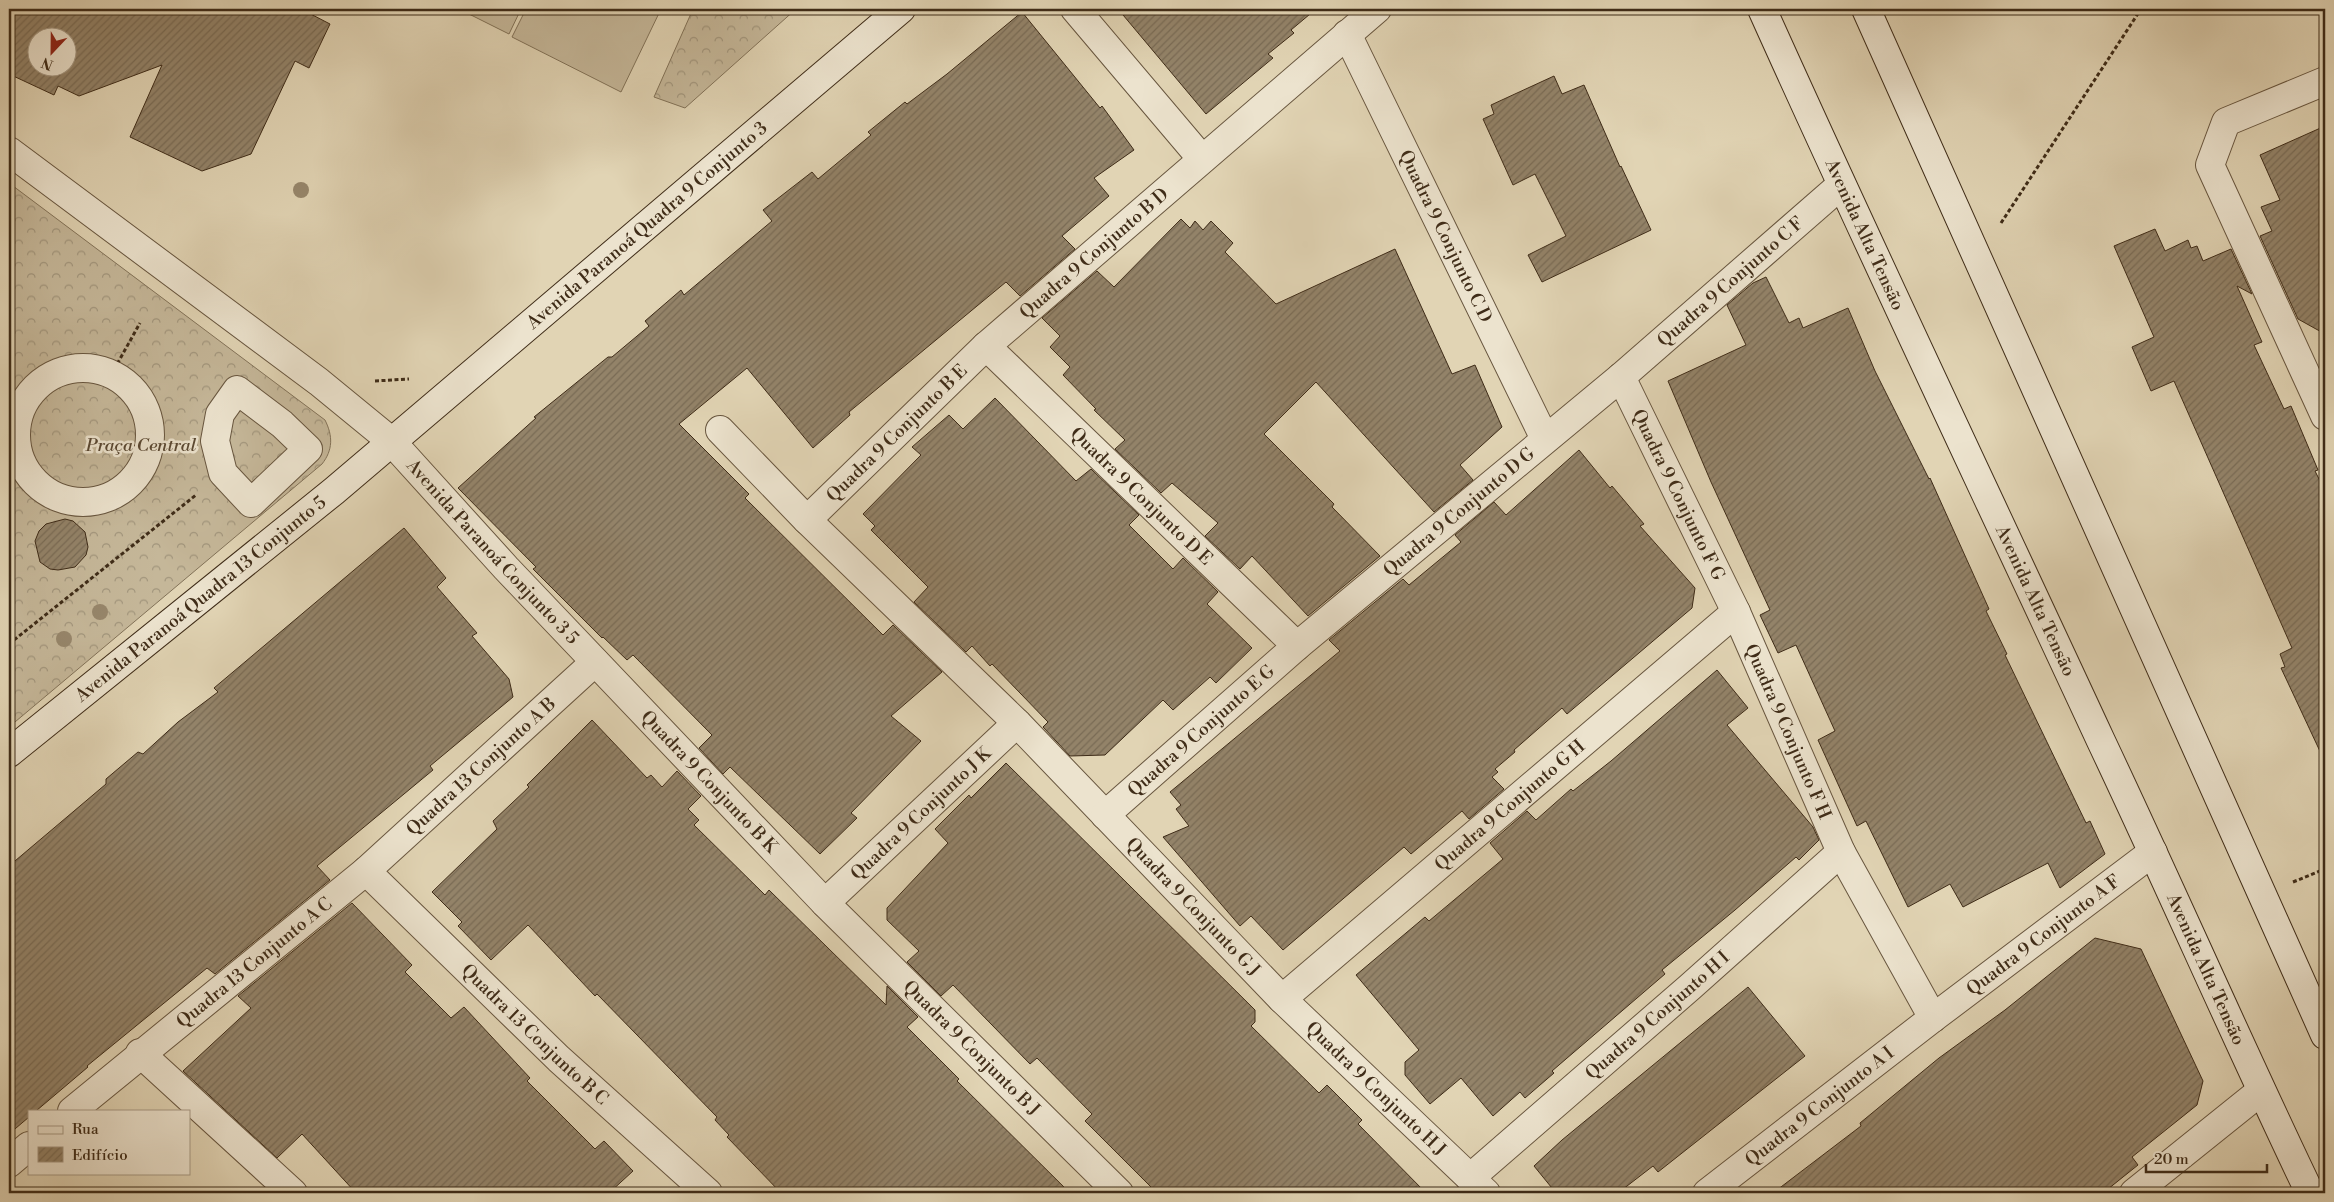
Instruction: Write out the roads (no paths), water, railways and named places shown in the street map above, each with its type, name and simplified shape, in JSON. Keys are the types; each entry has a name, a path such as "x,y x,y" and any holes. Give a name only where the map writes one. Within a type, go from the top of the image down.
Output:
{"street":[{"name":"Avenida Paranoá Quadra 9 Conjunto 3","path":"391,441 900,9"},
{"path":"1075,9 1202,159"},
{"name":"Quadra 9 Conjunto B D","path":"986,346 1377,9"},
{"name":"Avenida Alta Tensão","path":"1762,9 1841,185 2153,852 2261,1091 2310,1193"},
{"path":"1866,9 2325,1034"},
{"name":"Quadra 9 Conjunto C D","path":"1347,34 1545,439"},
{"path":"2322,399 2210,165 2226,122 2325,81"},
{"name":"Avenida Paranoá Conjunto 3 5","path":"9,151 319,382 391,441 506,568 595,662"},
{"name":"Quadra 9 Conjunto C F","path":"1621,377 1841,185"},
{"name":"Quadra 9 Conjunto B E","path":"807,520 986,346"},
{"name":"Quadra 9 Conjunto D E","path":"986,346 1297,646"},
{"path":"91,369 111,375 127,386 140,400 148,418 150,438 146,458 135,477 119,492 100,500 78,502 57,497 17,472 15,428 21,408 33,390 50,377 69,370 91,369"},
{"name":"Quadra 9 Conjunto D G","path":"1297,646 1621,377"},
{"name":"Quadra 9 Conjunto F G","path":"1621,377 1736,612"},
{"name":"Quadra 9 Conjunto G J","path":"720,430 807,520 1017,723 1282,999"},
{"name":"Avenida Paranoá Quadra 13 Conjunto 5","path":"9,753 334,491 391,441"},
{"name":"Quadra 9 Conjunto F H","path":"1736,612 1842,852 1933,1018"},
{"name":"Quadra 9 Conjunto G H","path":"1282,999 1736,612"},
{"name":"Quadra 9 Conjunto E G","path":"1105,815 1297,646"},
{"name":"Quadra 13 Conjunto A B","path":"366,871 595,662"},
{"name":"Quadra 9 Conjunto B K","path":"595,662 825,902"},
{"name":"Quadra 9 Conjunto J K","path":"825,902 1017,723"},
{"name":"Quadra 9 Conjunto H I","path":"1478,1186 1690,987 1842,852"},
{"name":"Quadra 9 Conjunto A F","path":"1933,1018 2153,852"},
{"name":"Quadra 13 Conjunto A C","path":"73,1110 366,871"},
{"name":"Quadra 13 Conjunto B C","path":"366,871 559,1059 708,1193"},
{"name":"Quadra 9 Conjunto B J","path":"825,902 1118,1193"},
{"name":"Quadra 9 Conjunto H J","path":"1282,999 1478,1186"},
{"name":"Quadra 9 Conjunto A I","path":"1707,1193 1933,1018"},
{"path":"140,1054 293,1193"},
{"path":"2134,1193 2261,1091"},
{"path":"9,1163 28,1147"}],"park label":[{"name":"Praça Central","path":"141,445"}]}
